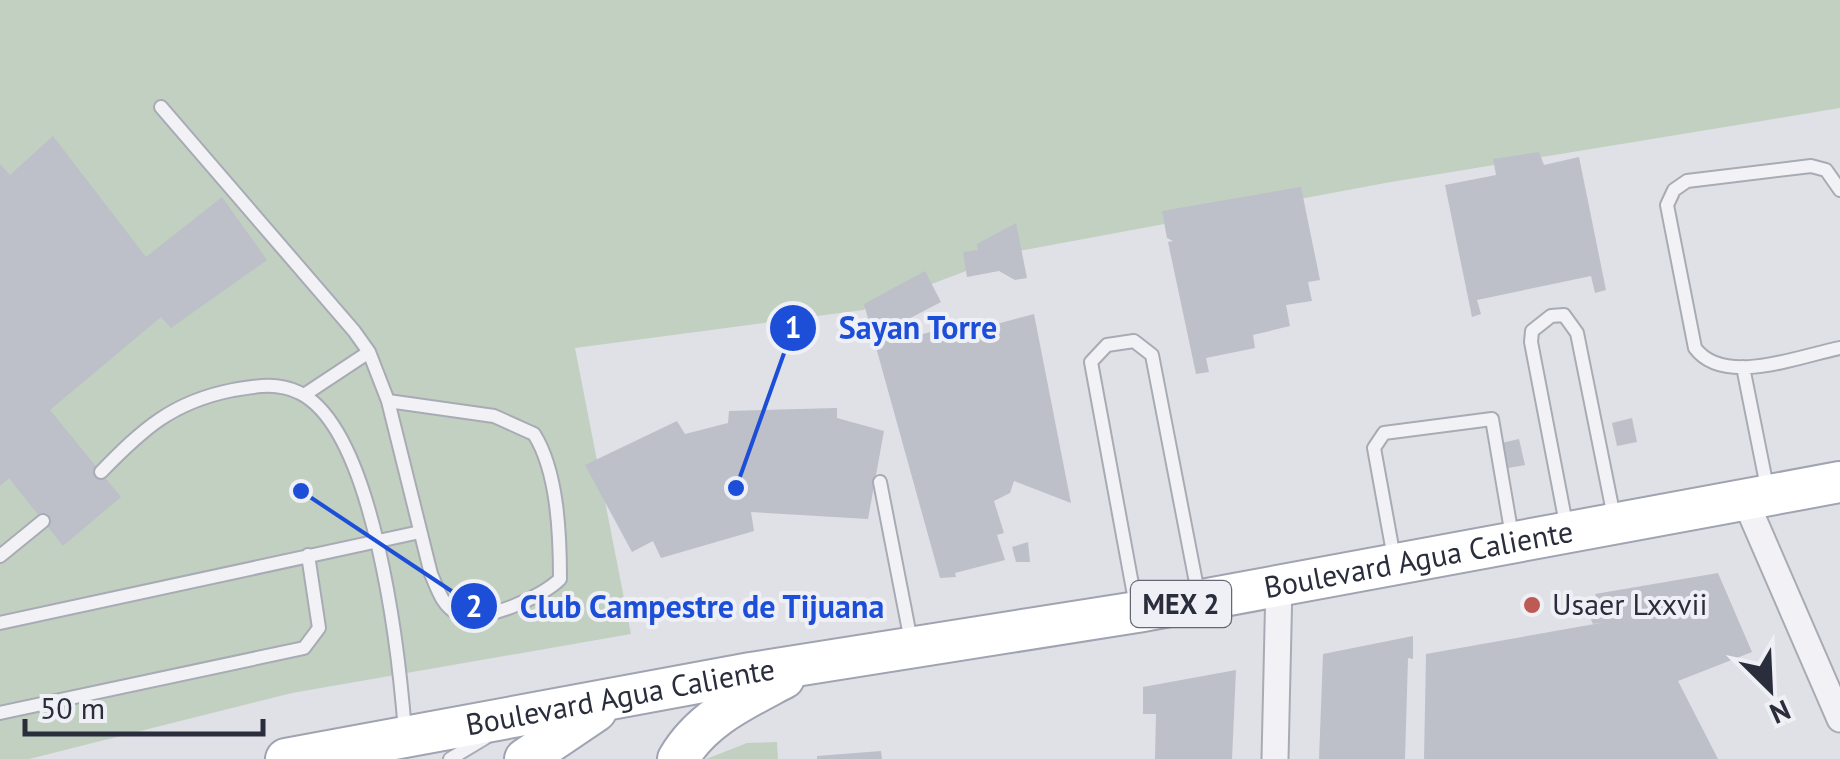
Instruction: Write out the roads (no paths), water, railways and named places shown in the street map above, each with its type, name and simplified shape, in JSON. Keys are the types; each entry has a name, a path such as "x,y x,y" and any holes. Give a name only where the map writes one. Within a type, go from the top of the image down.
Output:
{"main road":[{"name":"Boulevard Agua Caliente","path":"286,759 394,748 521,716 621,697 1137,612 1840,482"},
{"path":"678,759 692,736 724,710 809,664"},
{"path":"525,759 562,730 621,697"}],"street":[{"path":"1757,497 1840,719"},
{"path":"1275,759 1279,584"}],"lane":[{"path":"161,107 370,352 388,401 420,532 443,600 458,613 476,614 546,594 560,579 549,478 534,434 494,416 388,401"},
{"path":"1840,190 1826,170 1812,166 1687,182 1674,190 1667,204 1694,348 1717,366 1743,367 1840,348"},
{"path":"1568,534 1531,342 1532,331 1551,316 1564,315 1577,333 1616,524"},
{"path":"1137,612 1091,362 1108,345 1134,341 1152,355 1200,600"},
{"path":"304,394 370,352"},
{"path":"1743,367 1757,497"},
{"path":"101,472 150,422 189,402 259,386 281,385 304,394 328,419 353,461 376,540 394,748"},
{"path":"1394,564 1374,448 1384,433 1492,419 1514,543"},
{"path":"880,482 913,648"},
{"path":"0,556 43,521"},
{"path":"0,623 420,532"},
{"path":"0,713 304,648 319,628 308,555"},
{"path":"450,759 521,716"}],"place":[{"name":"Sayan Torre","path":"736,488"},
{"name":"Club Campestre de Tijuana","path":"301,491"},
{"name":"Usaer Lxxvii","path":"1532,605"}]}
